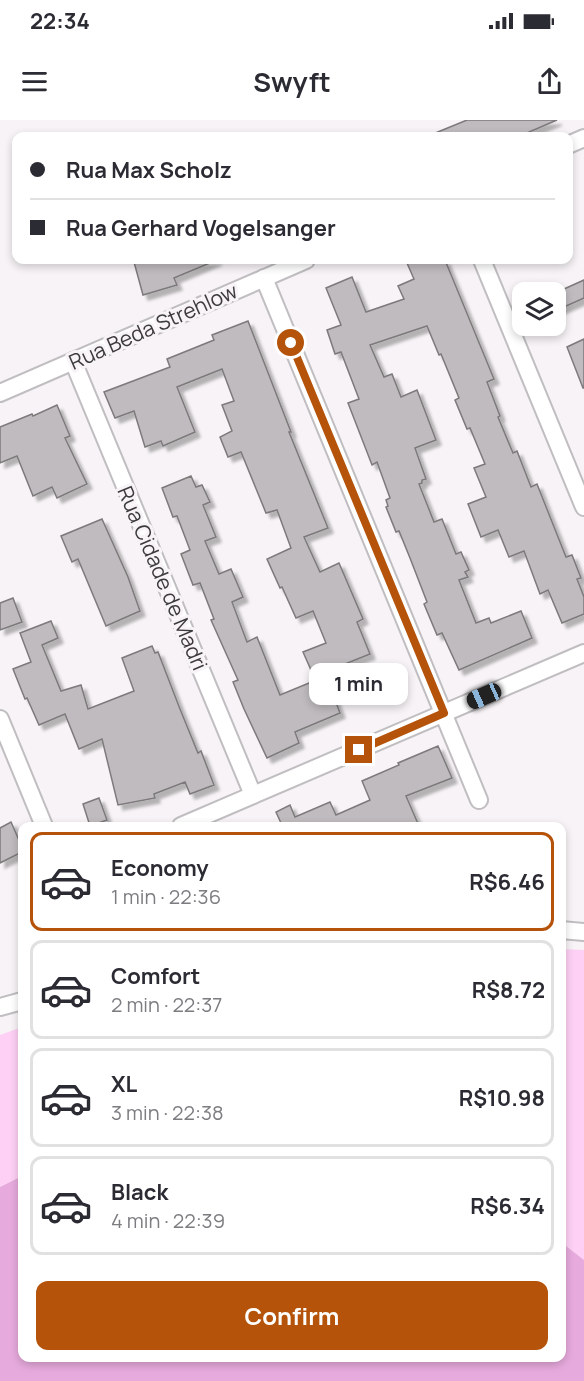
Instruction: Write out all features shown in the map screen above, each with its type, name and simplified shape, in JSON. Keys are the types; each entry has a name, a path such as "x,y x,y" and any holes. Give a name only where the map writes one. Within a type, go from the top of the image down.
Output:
{"street":[{"name":"Rua Beda Strehlow","path":"0,393 297,264"},
{"path":"484,264 584,507"},
{"path":"264,278 479,800"},
{"name":"Rua Cidade de Madri","path":"73,361 254,795"},
{"path":"190,822 584,653"},
{"path":"0,719 42,822"},
{"path":"566,930 584,932"},
{"path":"0,1007 18,1002"}],"shaded area":[{"path":"566,949 584,950 584,1260 566,1246"},
{"path":"18,1028 18,1178 0,1187 0,1035"},
{"path":"18,1178 18,1362 566,1362 566,1246 584,1260 584,1381 0,1381 0,1187"}],"building":[{"path":"467,120 557,120 529,132 438,132"},
{"path":"135,264 207,264 174,278 177,285 143,295"},
{"path":"407,264 447,264 494,379 487,382 500,416 498,417 513,453 517,451 531,487 537,484 566,557 572,555 581,578 577,579 584,597 584,614 562,623 548,590 540,594 524,551 509,557 498,530 481,537 468,504 486,497 474,468 485,464 470,428 467,429 455,400 459,398 427,326 370,345 384,377 392,374 401,397 417,390 436,440 415,448 426,479 419,484 434,522 442,519 456,554 461,552 469,570 465,572 468,577 459,580 476,623 489,618 491,623 521,611 532,638 459,670 442,633 437,635 424,604 427,602 410,558 386,507 388,506 386,500 390,498 377,462 372,465 348,403 359,399 341,352 335,354 327,330 341,325 326,288 352,277 366,312 404,299 398,286 414,279"},
{"path":"584,280 584,298 566,306 566,288"},
{"path":"248,321 328,528 304,537 320,572 339,563 363,619 357,622 370,654 330,670 331,673 315,679 303,652 326,643 313,611 296,618 267,559 291,548 277,510 266,513 241,452 228,457 220,437 232,431 222,405 234,401 222,369 177,387 195,432 163,446 161,441 145,447 134,411 115,418 104,392 170,367 167,359 214,340 212,335"},
{"path":"584,339 584,388 583,388 567,347"},
{"path":"57,405 70,436 65,438 87,484 57,498 52,487 33,496 17,456 0,463 0,427"},
{"path":"191,476 196,487 202,485 210,502 203,505 216,537 205,541 219,574 231,569 243,597 232,602 247,642 257,637 280,695 326,676 340,713 295,732 299,743 267,758 233,682 238,680 211,620 214,619 200,583 193,585 181,554 190,550 177,516 173,517 162,488"},
{"path":"102,519 128,577 140,611 106,626 78,559 72,562 61,536"},
{"path":"13,598 22,622 0,630 0,603"},
{"path":"51,621 58,638 42,645 61,691 81,685 88,709 134,691 122,658 152,646 155,653 158,652 198,753 201,751 214,785 190,794 185,782 154,794 155,798 118,805 102,739 79,749 65,714 39,725 13,669 31,662 20,633"},
{"path":"438,746 452,778 406,796 417,822 281,822 276,812 290,805 295,817 330,802 336,815 370,800 362,781 399,765 398,763"},
{"path":"99,798 107,820 89,822 83,804"},
{"path":"11,822 18,838 18,854 0,863 0,828"}],"route":[{"path":"291,343 444,713 359,750"}]}
